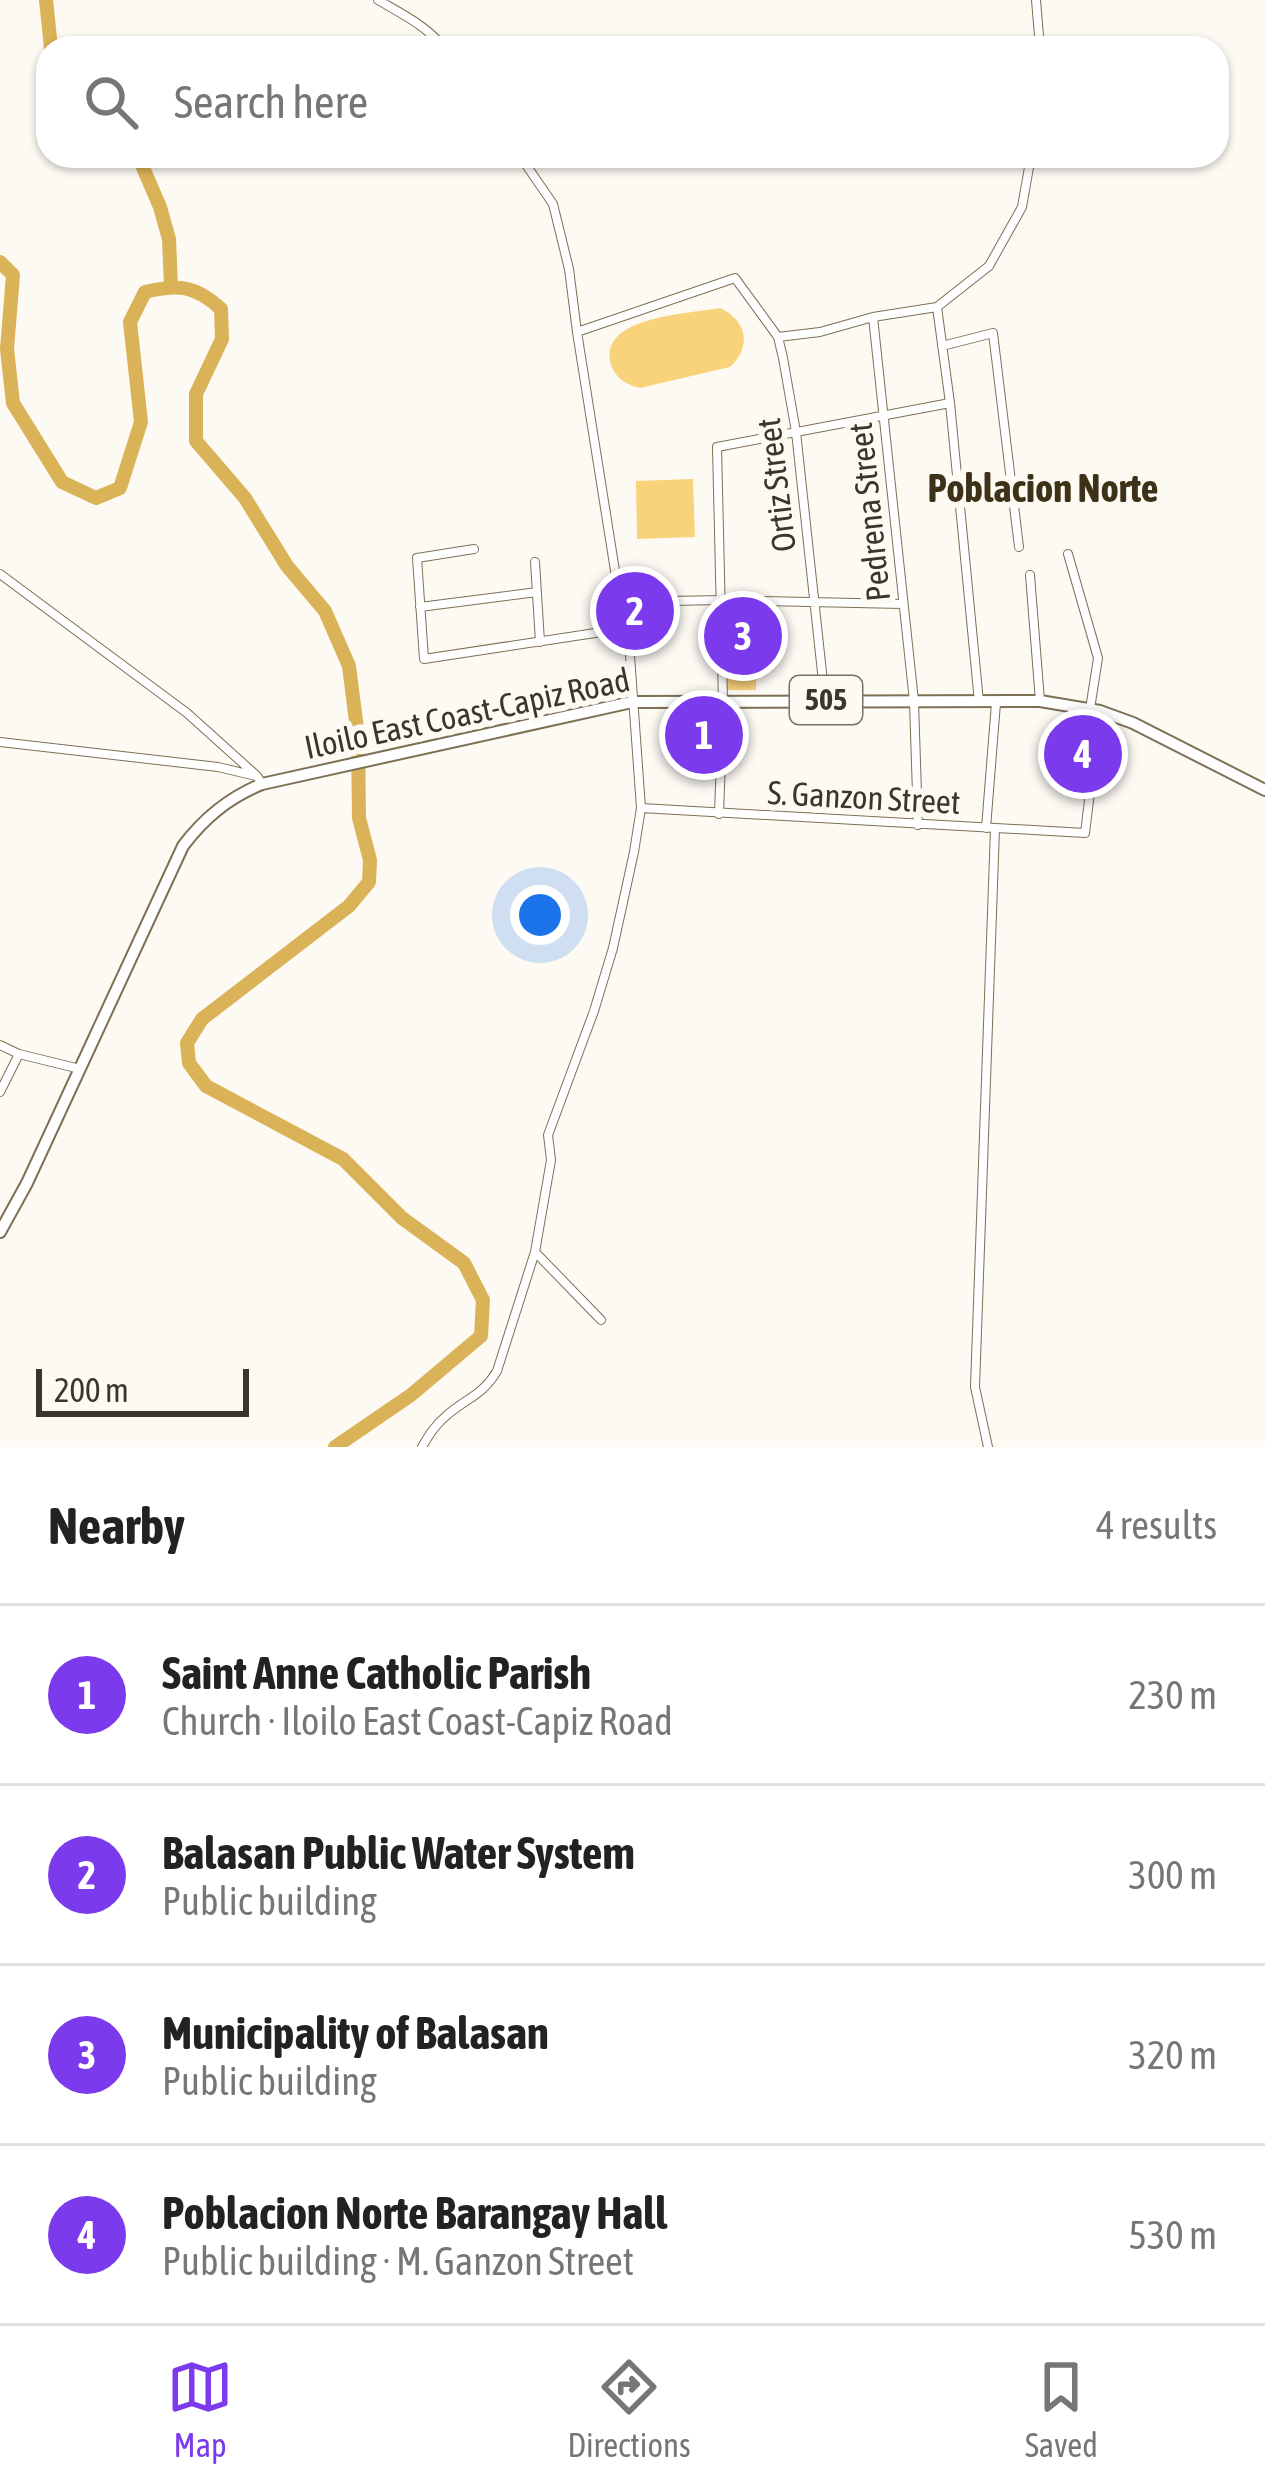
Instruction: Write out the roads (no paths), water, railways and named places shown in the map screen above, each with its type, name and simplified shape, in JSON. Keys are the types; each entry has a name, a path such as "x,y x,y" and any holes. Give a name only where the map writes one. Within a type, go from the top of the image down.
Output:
{"main road":[{"name":"Iloilo East Coast-Capiz Road","path":"0,1232 183,846 219,807 260,780 375,760 632,702 1040,701 1095,710 1133,723 1265,790"}],"street":[{"path":"378,0 433,36"},
{"path":"1036,0 1039,36"},
{"path":"422,1447 448,1414 488,1387 497,1371 535,1252 551,1160 548,1135 613,948 641,808 628,628 620,602 569,269 553,203 528,168"},
{"path":"577,332 735,278 778,337 937,307 989,266 1022,207 1029,168"},
{"path":"937,307 980,702"},
{"name":"Pedrena Street","path":"873,317 914,701 918,825"},
{"path":"942,346 993,333 1019,547"},
{"name":"Ortiz Street","path":"778,337 796,432 825,700"},
{"path":"719,814 724,702 717,447 950,403"},
{"path":"473,549 417,558 424,658 628,628"},
{"path":"1068,554 1098,658 1095,710"},
{"path":"535,562 540,642"},
{"path":"0,574 188,713 260,780"},
{"path":"1030,575 1040,701"},
{"path":"420,607 537,592"},
{"path":"620,602 903,604"},
{"path":"988,1447 975,1387 996,703"},
{"name":"S. Ganzon Street","path":"641,808 1085,833 1095,710"},
{"path":"0,742 218,766 260,780"},
{"path":"0,1045 80,1070"},
{"path":"0,1092 19,1054"},
{"path":"535,1252 601,1320"}],"waterway":[{"path":"46,0 50,36"},
{"path":"143,168 169,239 171,286"},
{"path":"0,262 13,275 7,349 13,403 62,482 96,498 120,488 141,422 130,322 145,292 186,288 221,309 222,339 196,394 196,441 245,498 287,566 325,611 349,666 358,737 359,818 370,860 369,882 349,906 202,1019 187,1043 189,1063 206,1086 343,1159 402,1218 464,1263 483,1300 481,1336 411,1395 335,1447"}],"place":[{"name":"Balasan Public Water System","path":"635,611"},
{"name":"Municipality of Balasan","path":"743,636"},
{"name":"Saint Anne Catholic Parish","path":"704,735"},
{"name":"Poblacion Norte Barangay Hall","path":"1083,754"}],"district":[{"name":"Poblacion Norte","path":"1043,488"}]}
